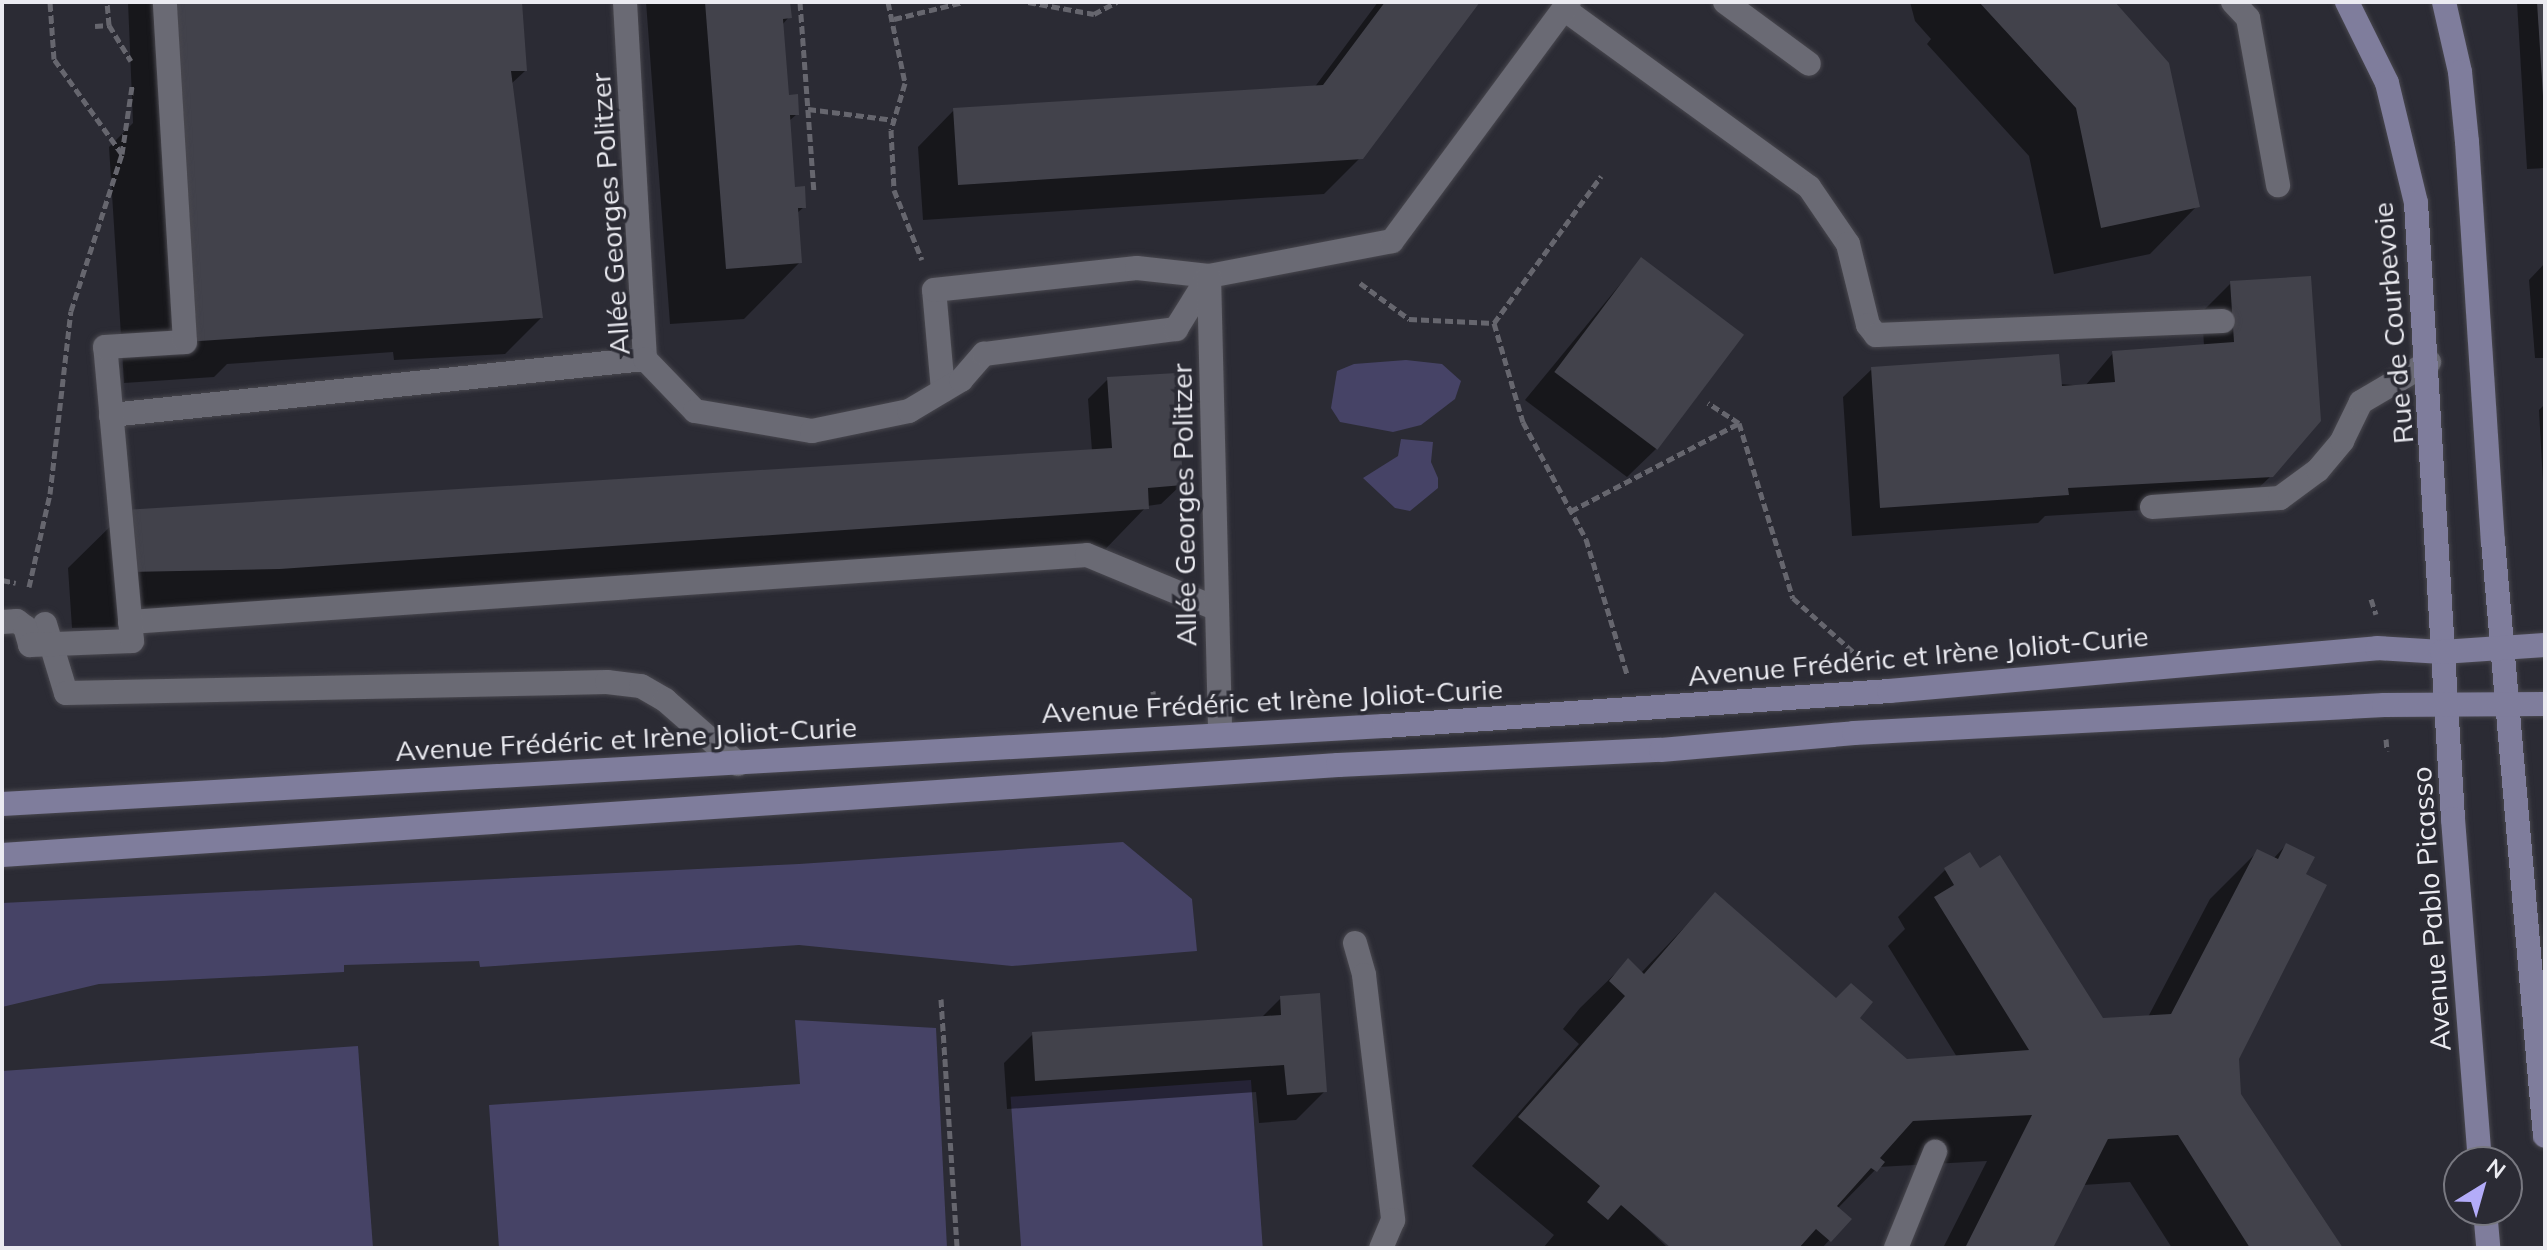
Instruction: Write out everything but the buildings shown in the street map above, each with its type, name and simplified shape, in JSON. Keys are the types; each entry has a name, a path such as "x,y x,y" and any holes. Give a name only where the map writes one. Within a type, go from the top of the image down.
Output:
{"main road":[{"name":"Rue de Courbevoie","path":"2347,2 2387,83 2403,138 2416,203 2429,362 2442,652"},
{"path":"2444,2 2460,72 2467,142 2545,1136"},
{"name":"Avenue Frédéric et Irène Joliot-Curie","path":"2,804 738,764 1638,709 1889,691 2377,648 2442,652 2545,645"},
{"name":"Avenue Pablo Picasso","path":"2442,652 2479,1146"},
{"path":"2,855 1338,765 1661,750 1854,733 2445,705 2545,704"},
{"path":"2486,1226 2488,1248"}],"street":[{"path":"2,622 17,621 25,627 30,645 132,641 105,347 185,342 165,2"},
{"name":"Allée Georges Politzer","path":"625,2 645,359 695,411 812,431 909,411 961,380 984,354 1176,329 1209,276"},
{"path":"1725,2 1809,64"},
{"path":"2233,2 2248,18 2278,185"},
{"path":"943,390 934,290 1137,268 1209,276 1392,241 1567,6 1809,187 1848,244 1868,325 1876,335 2223,321"},
{"name":"Allée Georges Politzer","path":"1209,276 1220,734"},
{"path":"111,415 645,359"},
{"path":"2152,507 2280,498 2326,461 2361,402 2429,362"},
{"path":"130,622 1087,555 1215,608"},
{"path":"45,624 66,693 607,682 641,686 665,700 738,764"},
{"path":"1355,943 1364,975 1393,1220 1381,1248"},
{"path":"1896,1248 1935,1152"}],"path":[{"path":"29,587 50,494 71,311 122,154 54,59 50,2"},
{"path":"95,26 109,25 107,2"},
{"path":"800,2 814,191"},
{"path":"888,2 905,83 894,120 894,190 934,290"},
{"path":"894,19 963,2"},
{"path":"1028,2 1094,14 1117,2"},
{"path":"808,109 894,120"},
{"path":"1494,323 1601,176"},
{"path":"1320,254 1409,319 1494,323"},
{"path":"1494,323 1523,422 1586,539 1638,709"},
{"path":"1708,403 1739,423 1793,598 1889,691"},
{"path":"1571,511 1739,423"},
{"path":"2371,599 2377,618"},
{"path":"941,999 957,1248"}],"shaded area":[{"path":"1406,360 1442,364 1461,381 1455,399 1421,425 1393,432 1340,422 1331,408 1337,371 1354,364"},
{"path":"1401,439 1433,442 1431,462 1438,478 1438,488 1410,511 1395,508 1363,478 1398,456"},
{"path":"1123,842 1192,899 1197,951 1012,966 799,945 480,967 479,961 344,965 344,972 99,984 2,1007 2,903 799,864"},
{"path":"795,1020 936,1028 947,1248 499,1248 489,1105 800,1084"},
{"path":"358,1046 373,1248 2,1248 2,1071"},
{"path":"1251,1080 1263,1248 1021,1248 1011,1097"}]}
